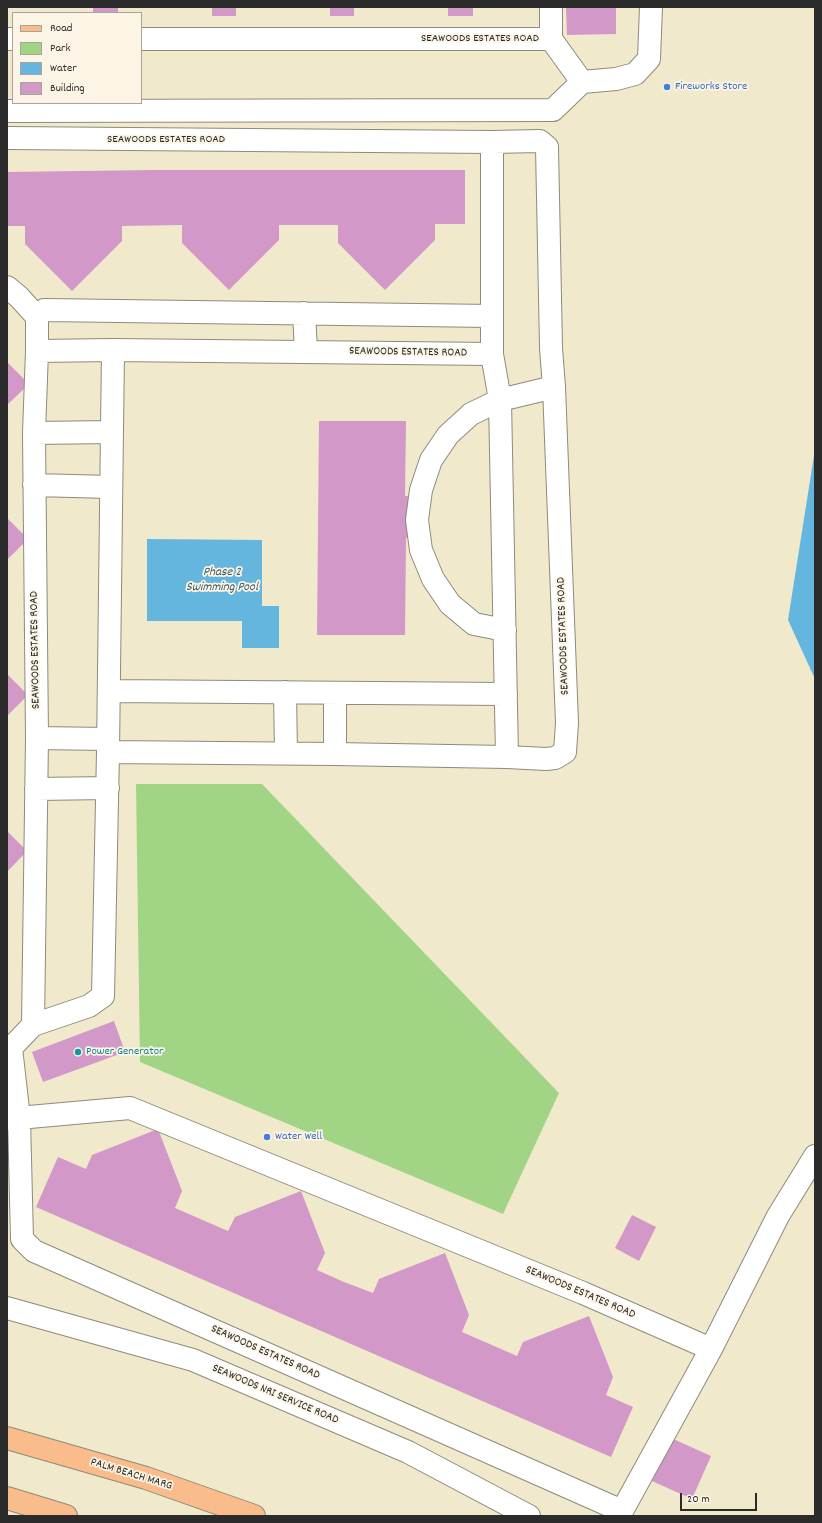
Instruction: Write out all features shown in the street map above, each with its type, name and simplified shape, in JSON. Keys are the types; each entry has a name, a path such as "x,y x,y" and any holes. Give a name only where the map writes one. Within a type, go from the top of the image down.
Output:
{"main road":[{"name":"PALM BEACH MARG","path":"7,1438 146,1478 254,1516"},
{"path":"7,1498 66,1516"}],"street":[{"path":"551,7 551,39"},
{"path":"7,111 553,110 582,82 616,79 635,74 649,59 650,7"},
{"name":"SEAWOODS ESTATES ROAD","path":"142,39 551,39 582,82"},
{"name":"SEAWOODS ESTATES ROAD","path":"7,138 492,142 540,141 548,147 551,348 554,387 567,723 565,752 556,758 546,759 286,753 108,745"},
{"path":"492,142 492,354 500,400 507,757"},
{"path":"7,287 38,317"},
{"path":"37,351 38,317 40,312 44,310 492,316"},
{"path":"304,313 306,351"},
{"name":"SEAWOODS ESTATES ROAD","path":"112,350 108,788 103,996 89,1006 33,1025 9,1046 22,1239 34,1251 621,1514 711,1349 778,1216 815,1156"},
{"name":"SEAWOODS ESTATES ROAD","path":"33,1025 37,738 34,433 37,351 306,351 492,354"},
{"path":"505,630 474,624 450,604 433,579 421,550 417,520 421,490 431,460 448,435 471,414 500,400 554,387"},
{"path":"34,433 112,432"},
{"path":"34,485 111,487"},
{"path":"109,691 506,694"},
{"path":"285,692 286,753"},
{"path":"335,693 335,754"},
{"path":"37,738 108,745"},
{"path":"36,789 108,788"},
{"name":"SEAWOODS ESTATES ROAD","path":"13,1119 130,1108 583,1293 711,1349"},
{"name":"SEAWOODS NRI SERVICE ROAD","path":"7,1308 193,1360 408,1452 529,1516"}],"green space":[{"path":"136,784 262,784 559,1093 503,1214 140,1062"}],"water":[{"path":"815,449 815,679 788,620"},
{"name":"Phase 2 Swimming Pool","path":"147,539 262,540 262,606 279,606 279,648 242,648 242,621 147,621"}],"building":[{"path":"93,7 118,7 118,12 93,12"},
{"path":"212,7 236,7 236,16 212,16"},
{"path":"330,7 354,7 354,16 330,16"},
{"path":"448,7 473,7 473,16 448,16"},
{"path":"566,7 616,7 616,34 567,35"},
{"path":"152,170 465,170 465,224 435,224 435,240 385,290 338,243 338,225 279,225 279,240 229,290 182,243 182,225 122,226 122,241 72,291 25,244 25,226 7,226 7,172"},
{"path":"7,362 29,384 7,405"},
{"path":"319,421 406,421 405,496 413,496 413,537 406,538 405,635 317,635"},
{"path":"7,518 28,539 7,560"},
{"path":"7,674 28,695 7,716"},
{"path":"7,831 27,851 7,872"},
{"name":"Power Generator","path":"114,1021 125,1052 43,1082 32,1052"},
{"path":"158,1129 182,1191 175,1208 228,1231 235,1217 301,1191 325,1253 317,1270 344,1282 373,1293 379,1279 445,1253 469,1315 462,1332 517,1356 523,1342 589,1316 613,1377 606,1395 633,1407 611,1457 36,1207 58,1157 86,1169 92,1155"},
{"path":"632,1215 656,1227 639,1261 615,1248"},
{"path":"671,1438 711,1456 692,1499 652,1481"}],"place":[{"name":"Fireworks Store","path":"667,87"},
{"name":"Power Generator","path":"78,1052"},
{"name":"Water Well","path":"267,1137"}]}
